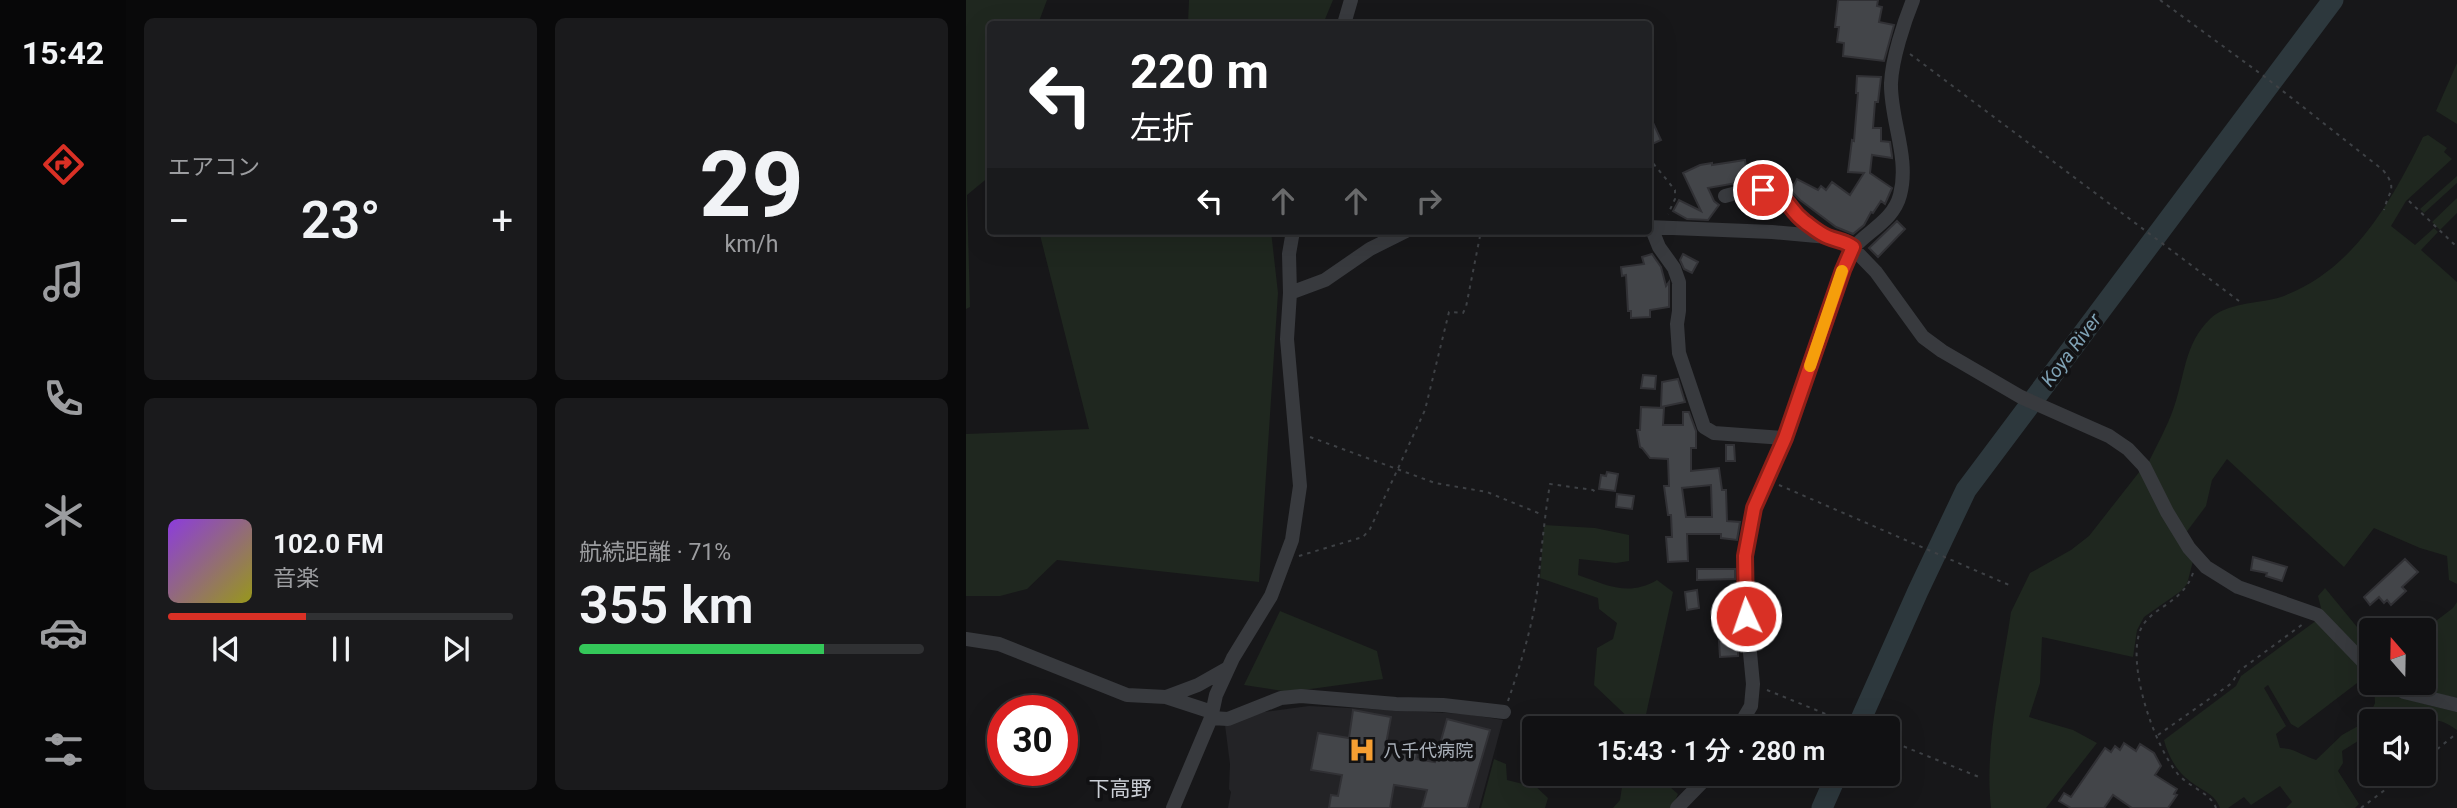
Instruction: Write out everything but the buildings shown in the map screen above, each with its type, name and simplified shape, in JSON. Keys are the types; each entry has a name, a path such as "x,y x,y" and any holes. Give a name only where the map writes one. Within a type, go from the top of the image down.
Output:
{"street":[{"path":"1745,716 1751,706 1753,684 1744,590 1745,556 1754,508 1785,438 1853,247 1893,210 1901,192 1902,167 1891,82 1904,21 1913,0"},
{"path":"1345,21 1354,1"},
{"path":"1725,197 1746,190 1776,193 1786,199 1802,220 1828,237"},
{"path":"1785,438 1714,433 1704,427 1679,353 1676,324 1679,282 1674,268 1659,247 1654,227 1828,237 1846,242 1876,272 1923,337 2021,397 2109,436 2137,457 2197,559 2224,580 2238,587 2318,615 2359,658"},
{"path":"1173,808 1212,715 1216,695 1270,596 1292,540 1300,486 1287,339 1289,254 1292,235"},
{"path":"1290,293 1325,280 1398,235"},
{"path":"966,639 999,643 1128,695 1166,697 1228,719 1280,698 1301,696 1443,705 1504,712"},
{"path":"1166,697 1198,685 1229,667"},
{"path":"2416,695 2457,705"},
{"path":"1677,808 1698,786"}],"path":[{"path":"2160,0 2265,77 2383,170 2391,180 2392,190 2384,210"},
{"path":"1899,46 2239,301"},
{"path":"1652,161 1675,190 1675,199 1654,227"},
{"path":"2409,201 2457,247"},
{"path":"1285,560 1363,537 1370,529 1425,410 1449,312 1463,313 1466,307 1479,235"},
{"path":"1296,431 1436,484 1487,492 1545,516"},
{"path":"1766,479 2009,585"},
{"path":"1504,712 1517,676 1537,593 1550,484 1594,490 1597,493"},
{"path":"2197,559 2189,587 2147,620 2140,631 2136,653 2149,719 2165,755 2178,775 2213,800 2216,808"},
{"path":"2157,736 2232,683 2239,671 2306,621"},
{"path":"1753,684 1831,716"},
{"path":"2436,750 2457,733"},
{"path":"1900,745 1979,777"},
{"path":"2361,808 2390,786"}],"shaded area":[{"path":"966,0 1047,0 1039,21 987,21 987,178 967,195 970,307 966,309"},
{"path":"1189,0 1333,0 1324,21 1188,21"},
{"path":"2457,63 2457,124 2436,111"},
{"path":"2428,135 2447,148 2444,152 2452,159 2406,201 2391,226 2415,245 2434,228 2438,232 2421,250 2457,282 2457,584 2449,580 2447,556 2420,548 2374,528 2344,567 2227,459 2212,480 2206,506 2185,534 2147,466 2171,415 2186,361 2201,329 2225,309 2281,297 2329,270 2367,232 2397,186 2423,137"},
{"path":"2457,176 2457,183 2424,213 2420,209"},
{"path":"2457,198 2457,213 2440,230 2432,222"},
{"path":"1040,235 1271,235 1278,293 1259,582 1057,560 1027,589 1000,596 966,596 966,434 1089,429"},
{"path":"2140,471 2193,561 2187,584 2144,617 2137,630 2133,657 2042,637 2040,683 2029,717 2073,730 2097,743 2046,808 1991,808 1989,784 1992,735 2011,612 2030,573 2071,550 2089,536"},
{"path":"1544,525 1595,528 1629,535 1629,561 1616,563 1579,559 1578,575 1627,589 1657,580 1673,592 1646,716 1627,716 1594,685 1597,648 1613,639 1617,623 1599,609 1598,598 1540,578"},
{"path":"2325,588 2359,629 2359,651 2322,612 2318,596"},
{"path":"2457,602 2457,698 2436,693 2436,621"},
{"path":"1280,611 1377,651 1383,679 1289,692 1244,685"},
{"path":"2317,620 2359,664 2359,682 2298,728 2291,724 2268,685 2264,688 2286,726 2276,734 2280,748 2316,760 2342,735 2359,725 2359,740 2342,751 2343,763 2338,771 2359,804 2355,808 2286,808 2292,802 2280,786 2251,805 2244,797 2228,808 2220,808 2212,796 2177,769 2164,740 2236,686 2241,676"},
{"path":"2375,695 2398,695 2457,712 2457,730 2438,721 2436,709 2372,709"},
{"name":"八千代病院","path":"1309,706 1466,714 1503,720 1479,808 1228,808 1231,792 1230,764 1225,725 1264,712"},
{"path":"1494,759 1506,764 1507,780 1522,786 1535,786 1548,798 1545,808 1481,808"},
{"path":"1622,786 1669,786 1678,794 1672,808 1613,808 1620,800"}],"waterway":[{"name":"Koya River","path":"1862,716 1966,490 2333,0"},
{"name":"Koya River","path":"1822,808 1832,786"}],"slow traffic":[{"path":"1810,366 1842,271"}],"place":[{"name":"八千代病院","path":"1362,750"}],"district":[{"name":"下高野","path":"1120,789"}],"route":[{"path":"1746,616 1745,556 1754,508 1785,438 1853,247 1815,229 1802,220 1786,199 1763,190"}]}
